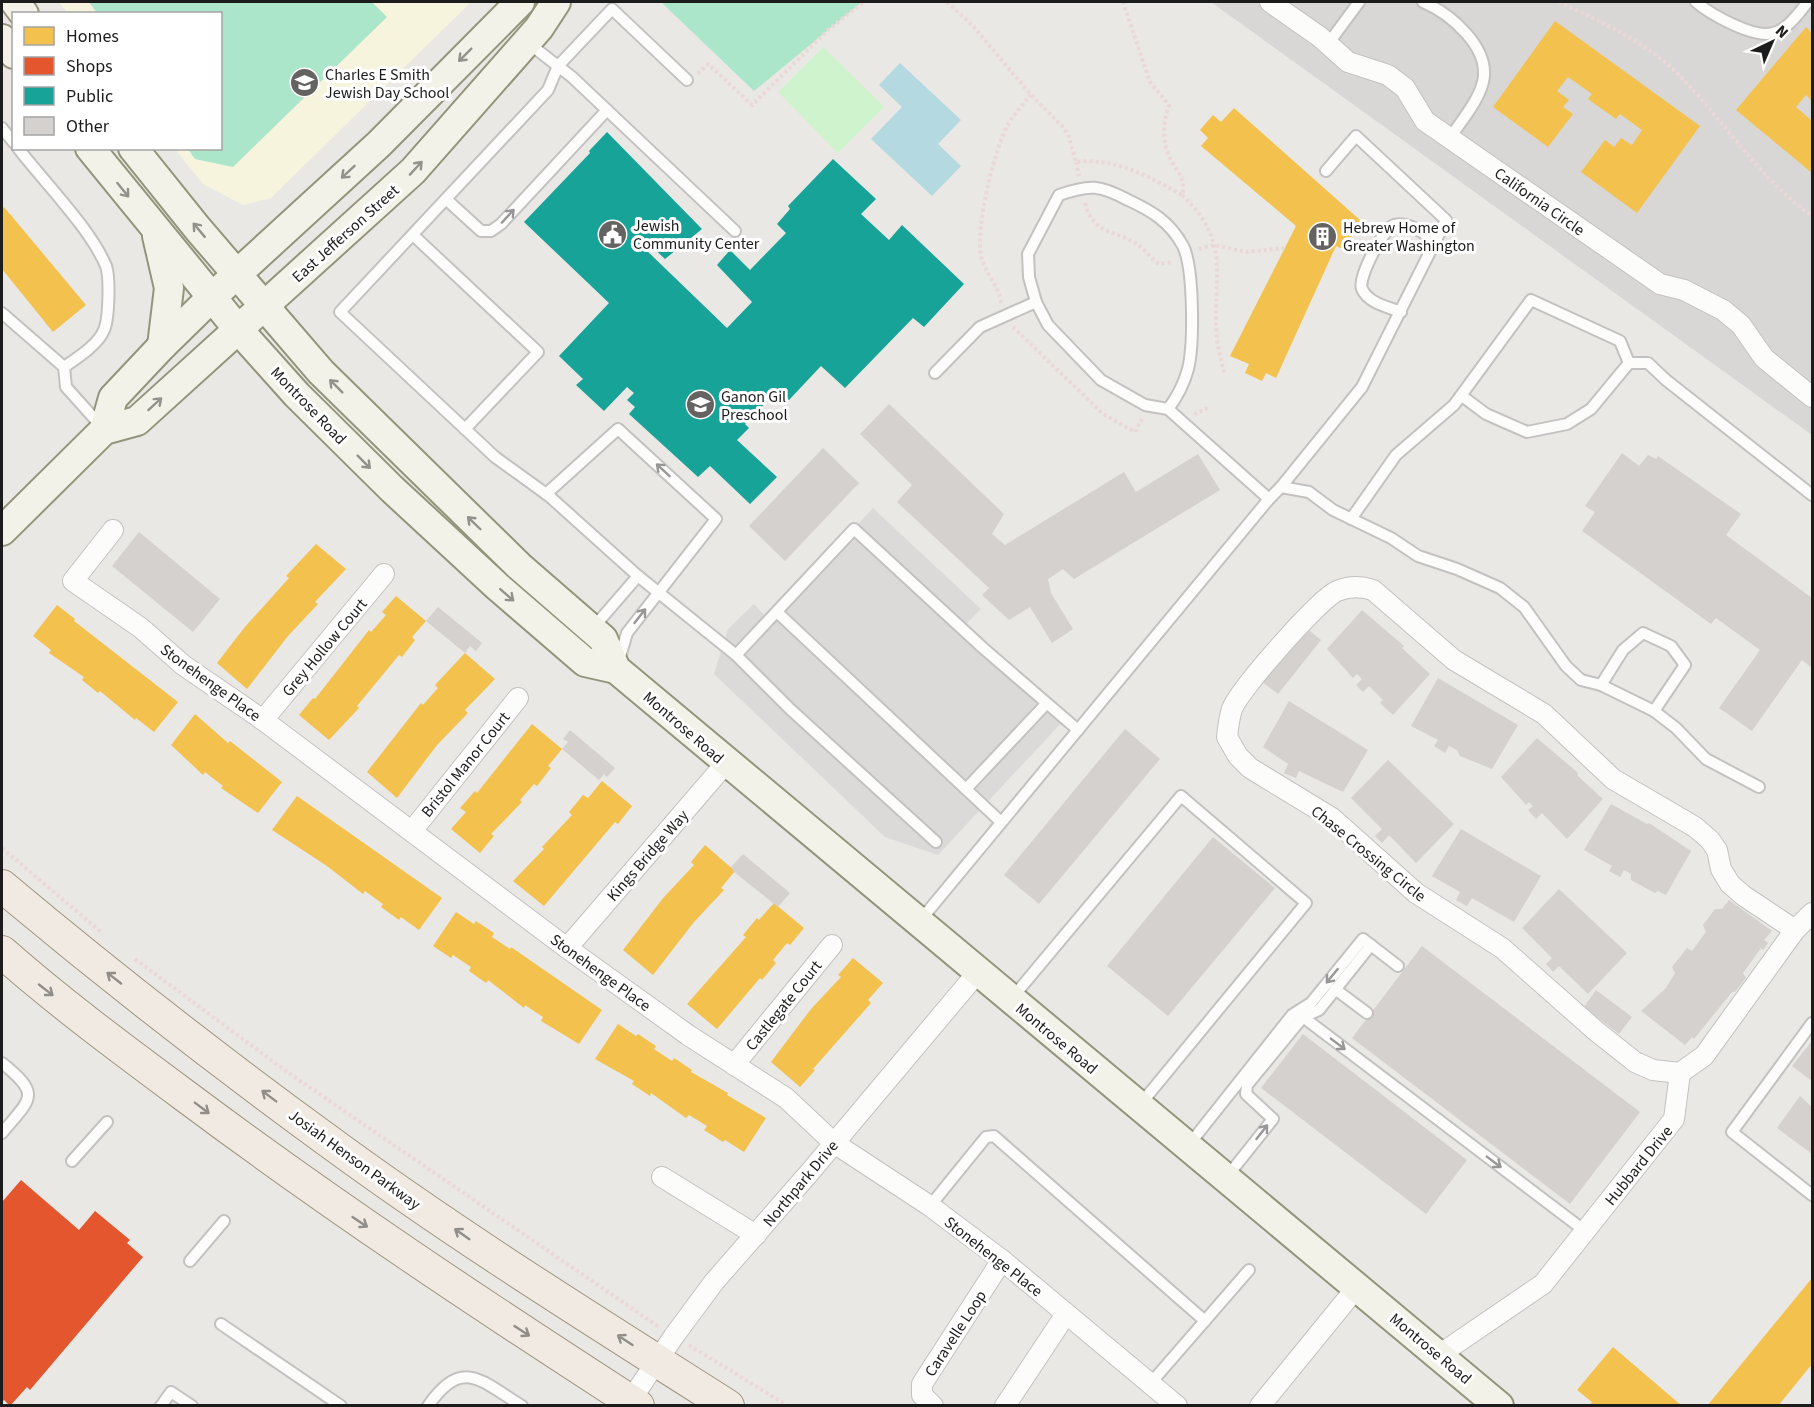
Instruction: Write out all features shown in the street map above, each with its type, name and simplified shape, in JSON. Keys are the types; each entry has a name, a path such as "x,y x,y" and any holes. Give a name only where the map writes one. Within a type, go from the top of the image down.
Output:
{"main road":[{"name":"Josiah Henson Parkway","path":"2,886 83,953 327,1141 476,1244 665,1348 728,1406"},
{"path":"2,952 122,1048 300,1181 450,1284 634,1403"}],"street":[{"name":"East Jefferson Street","path":"2,531 104,430 137,421 413,171 527,42 556,2"},
{"name":"California Circle","path":"1270,2 1328,44 1348,62 1388,75 1397,81 1405,88 1425,121 1660,284 1684,290 1723,310 1741,325 1764,358 1812,397"},
{"name":"East Jefferson Street","path":"104,430 113,398 162,346 379,144 512,4"},
{"name":"Montrose Road","path":"92,150 237,328 297,395 392,489 583,641 603,639 616,669 1499,1406"},
{"name":"Montrose Road","path":"135,150 321,372 519,566 583,641"},
{"path":"156,231 169,288 162,346"},
{"name":"Stonehenge Place","path":"113,530 73,581 141,628 183,665 263,720 567,948 688,1035 786,1098 834,1143 930,1206 1002,1260 1177,1406"},
{"name":"Grey Hollow Court","path":"263,720 384,574"},
{"name":"Chase Crossing Circle","path":"1680,1073 1653,1070 1635,1062 1596,1031 1502,948 1416,893 1332,818 1250,768 1238,756 1227,737 1232,707 1256,676 1300,623 1335,592 1362,586 1373,590 1454,660 1544,714 1613,778 1695,827 1710,840 1717,850 1721,869 1730,884 1796,930"},
{"name":"Bristol Manor Court","path":"412,831 518,698"},
{"name":"Kings Bridge Way","path":"567,948 726,763"},
{"path":"1680,1073 1704,1056 1796,930 1812,913"},
{"name":"Castlegate Court","path":"734,1065 832,945"},
{"name":"Northpark Drive","path":"634,1403 665,1348 714,1282 978,972"},
{"name":"Hubbard Drive","path":"1439,1355 1543,1284 1674,1119 1680,1073"},
{"path":"662,1177 756,1235"},
{"name":"Caravelle Loop","path":"933,1406 922,1395 922,1384 1002,1260"},
{"path":"1260,1406 1358,1287"},
{"path":"1005,1406 1066,1314"}],"lane":[{"path":"1328,44 1359,2"},
{"path":"1423,2 1450,17 1461,28 1474,45 1484,69 1479,93 1450,138"},
{"path":"1696,2 1704,9 1755,34 1774,33 1789,23 1808,2"},
{"path":"687,80 612,9 558,66 548,90 340,312 495,457 546,494 638,576 736,655 790,709 936,842"},
{"path":"527,42 607,110 735,231"},
{"path":"447,200 481,231 490,231 501,224 607,110"},
{"path":"2,129 12,141"},
{"path":"918,923 1362,387 1446,220 1356,136 1326,171"},
{"path":"20,150 86,234 106,268 108,301 104,331 84,353 64,367"},
{"path":"1168,409 1180,394 1189,366 1192,291 1184,248 1166,222 1152,212 1103,187 1081,187 1059,195 1028,254 1029,277 1036,302 1048,325 1101,380 1145,405 1168,409 1269,499"},
{"path":"1401,312 1371,300 1361,288 1361,279 1384,232 1393,225 1408,225 1436,240"},
{"path":"413,235 538,352 465,429"},
{"path":"1351,519 1396,455 1462,396 1531,300 1620,341 1629,363"},
{"path":"935,373 980,327 1036,302"},
{"path":"2,313 64,367 66,387 104,430"},
{"path":"1462,396 1486,414 1527,432 1568,424 1591,409 1629,363"},
{"path":"1629,363 1648,363 1812,495"},
{"path":"546,494 618,429 716,519 627,633 616,669"},
{"path":"1281,487 1309,492 1333,510 1391,538 1418,556 1457,569 1500,588 1524,607 1566,666 1581,680 1601,685 1654,711 1676,728 1706,759 1760,787"},
{"path":"736,655 778,613 854,529 1046,704 1078,730"},
{"path":"583,641 638,576"},
{"path":"778,613 1001,822"},
{"path":"1601,685 1623,651 1643,633 1671,646 1685,665 1654,711"},
{"path":"966,789 1046,704"},
{"path":"1011,999 1181,796 1306,903 1139,1106"},
{"path":"1187,1146 1292,1015 1311,1003 1363,939 1398,966"},
{"path":"1226,1179 1273,1119 1246,1094 1247,1085 1303,1017 1319,1010 1371,945"},
{"path":"1335,989 1367,1013"},
{"path":"1303,1017 1585,1231"},
{"path":"1812,1023 1732,1132 1812,1194"},
{"path":"2,1063 21,1078 27,1086 29,1095 26,1105 2,1133"},
{"path":"72,1161 107,1122"},
{"path":"930,1206 986,1137 994,1136 1205,1321"},
{"path":"190,1261 224,1221"},
{"path":"1150,1384 1249,1270"},
{"path":"221,1324 341,1406"},
{"path":"428,1406 440,1389 459,1376 475,1377 522,1406"},
{"path":"161,1406 171,1392 192,1406"}],"path":[{"path":"687,80 690,83 708,64 752,105 828,29 864,2"},
{"path":"947,2 973,26 1031,96 1063,128 1069,137 1080,180"},
{"path":"1123,2 1150,82 1169,105 1163,127 1165,141 1184,183 1182,195"},
{"path":"1559,2 1608,27 1675,70 1762,172 1812,216"},
{"path":"1002,310 1000,293 986,270 981,256 983,215 1007,125 1031,96"},
{"path":"1076,162 1103,162 1159,181 1182,195 1197,212 1214,245 1219,276 1217,339 1225,375"},
{"path":"1084,199 1088,215 1095,225 1142,247 1159,264 1179,260"},
{"path":"1196,250 1214,245 1246,252 1285,248"},
{"path":"1011,324 1103,414 1135,432 1143,417 1152,420"},
{"path":"1188,416 1210,407"},
{"path":"2,848 104,934"},
{"path":"130,956 665,1348 788,1406"}],"shaded area":[{"name":"Charles E Smith Jewish Day School","path":"59,2 471,2 271,198 243,205 203,184 176,150 222,150 222,12 67,12"},
{"path":"1211,2 1812,2 1812,435"},
{"path":"873,508 981,609 962,628 1065,719 938,855 885,837 714,674 728,629 754,604 770,621"}],"green space":[{"path":"89,2 372,2 387,17 233,167 195,159 189,150 222,150 222,12 96,12"},
{"path":"661,2 862,2 754,91"},
{"path":"823,47 884,107 838,153 778,92"}],"water":[{"path":"900,63 961,120 938,144 961,166 932,196 871,139 902,107 879,85"}],"building: Homes":[{"path":"1555,21 1700,126 1637,213 1581,172 1605,140 1614,147 1621,138 1632,145 1642,130 1620,114 1616,119 1588,99 1592,94 1568,77 1557,91 1569,100 1563,107 1573,114 1548,147 1493,107"},
{"path":"1806,27 1812,33 1812,101 1806,95 1796,107 1812,121 1812,173 1736,110"},
{"name":"Hebrew Home of Greater Washington","path":"1234,108 1360,220 1345,250 1336,246 1276,378 1266,373 1262,381 1245,373 1249,364 1230,356 1296,226 1201,146 1208,138 1200,130 1213,115 1221,122"},
{"path":"4,207 86,305 53,332 2,269 2,209"},
{"path":"316,544 346,569 315,602 318,604 288,636 247,689 217,663 244,628 289,578 286,576"},
{"path":"396,596 426,621 412,637 415,640 402,657 399,655 357,706 359,708 329,740 299,715 313,698 315,699 369,630 371,632 386,615 382,612"},
{"path":"57,605 75,619 74,621 178,702 154,732 136,718 135,720 100,691 98,693 82,680 84,677 49,653 51,650 33,636"},
{"path":"465,653 495,679 465,710 468,713 437,745 397,798 367,772 421,703 423,705 438,688 435,685"},
{"path":"195,714 228,743 230,741 282,782 258,813 221,788 223,786 205,772 203,775 171,745"},
{"path":"532,724 562,749 548,766 551,768 537,786 534,784 520,800 522,802 491,834 494,836 480,853 451,829 466,812 460,808 475,791 477,793"},
{"path":"602,781 632,806 618,824 615,822 544,906 513,881 572,815 569,812 583,795 588,798"},
{"path":"297,796 442,898 419,930 401,917 399,920 365,891 363,894 327,866 272,830"},
{"path":"705,845 735,871 721,888 724,890 694,922 653,975 623,950 664,897 694,865 691,862"},
{"path":"774,903 804,928 790,945 787,943 773,960 776,963 762,980 760,978 717,1029 687,1004 746,937 743,935 757,918 759,920"},
{"path":"456,912 494,933 492,937 510,949 511,947 602,1010 579,1044 541,1021 543,1017 525,1005 524,1008 488,980 486,983 469,971 471,967 433,946"},
{"path":"853,958 883,983 868,1000 871,1003 800,1087 771,1062 811,1009 841,977 838,975"},
{"path":"618,1024 656,1046 654,1049 672,1061 674,1058 692,1070 691,1072 766,1118 744,1152 725,1140 723,1142 704,1130 707,1126 689,1115 686,1118 651,1093 650,1096 632,1084 634,1081 595,1059"},
{"path":"1812,1278 1812,1364 1778,1406 1707,1406"},
{"path":"1613,1347 1682,1406 1589,1406 1592,1402 1577,1390"}],"building: Shops":[{"path":"21,1180 79,1230 95,1211 130,1240 127,1243 143,1257 30,1390 27,1387 10,1406 4,1400 2,1402 2,1202"}],"building: Public":[{"path":"607,132 702,229 665,259 649,244 644,248 727,328 752,302 717,265 730,250 750,270 786,233 777,224 790,209 788,206 833,159 876,199 861,214 889,240 902,225 964,284 924,327 913,318 845,388 821,366 789,400 778,390 745,424 749,428 737,440 777,477 750,504 710,466 698,477 629,414 635,407 627,400 634,393 627,387 604,411 576,385 583,379 559,356 609,303 524,222"}],"building: Other":[{"path":"889,404 1004,514 992,534 1005,545 1124,472 1136,492 1198,454 1220,490 1074,579 1063,569 1048,579 1051,593 1073,629 1052,643 1030,607 1009,620 982,595 989,588 897,502 912,485 860,434"},
{"path":"823,448 859,483 785,561 749,526"},
{"path":"1622,453 1639,466 1648,455 1656,459 1658,456 1741,514 1726,535 1812,598 1812,668 1802,660 1752,731 1719,708 1760,650 1716,618 1711,624 1582,531 1595,512 1585,506"},
{"path":"139,532 220,599 193,632 112,566"},
{"path":"438,607 482,643 476,651 470,646 465,653 426,621"},
{"path":"1362,610 1404,646 1402,648 1430,674 1393,715 1380,703 1383,700 1369,686 1363,692 1356,685 1362,679 1357,674 1353,678 1327,649"},
{"path":"1304,626 1321,640 1278,694 1261,681"},
{"path":"1438,678 1518,725 1492,769 1460,756 1457,750 1449,746 1445,753 1434,746 1438,740 1411,726"},
{"path":"1289,701 1368,750 1343,792 1299,771 1296,778 1284,773 1288,764 1263,747"},
{"path":"1125,729 1160,759 1039,904 1004,875"},
{"path":"570,730 615,768 607,777 604,774 599,780 562,749 568,742 563,739"},
{"path":"1537,738 1577,772 1578,776 1603,799 1567,839 1542,813 1536,819 1528,810 1533,806 1529,802 1526,805 1501,777"},
{"path":"1388,760 1454,824 1416,863 1389,835 1382,843 1375,836 1382,829 1351,798"},
{"path":"1611,804 1649,823 1691,851 1666,895 1658,891 1655,893 1631,880 1631,874 1624,870 1620,877 1609,871 1612,866 1584,850"},
{"path":"1461,829 1541,876 1514,922 1472,898 1467,906 1456,900 1460,892 1432,876"},
{"path":"1213,837 1275,888 1168,1016 1107,966"},
{"path":"743,854 790,893 778,907 734,872 731,867"},
{"path":"1559,889 1627,953 1588,994 1559,966 1553,972 1546,964 1552,958 1522,928"},
{"path":"1729,900 1772,931 1764,940 1768,943 1763,950 1761,948 1743,973 1746,978 1694,1039 1692,1037 1685,1045 1641,1011 1666,988 1675,973 1672,967 1687,948 1692,951 1706,932 1703,925 1715,909 1722,909"},
{"path":"1422,946 1640,1112 1570,1204 1352,1038"},
{"path":"1596,990 1632,1017 1619,1034 1584,1007"},
{"path":"1303,1034 1467,1160 1426,1214 1261,1088"},
{"path":"1812,1041 1812,1081 1792,1066"},
{"path":"1800,1096 1812,1107 1812,1154 1777,1128"}],"place":[{"name":"Charles E Smith Jewish Day School","path":"304,83"},
{"name":"Jewish Community Center","path":"612,234"},
{"name":"Hebrew Home of Greater Washington","path":"1322,236"},
{"name":"Ganon Gil Preschool","path":"700,405"}]}
